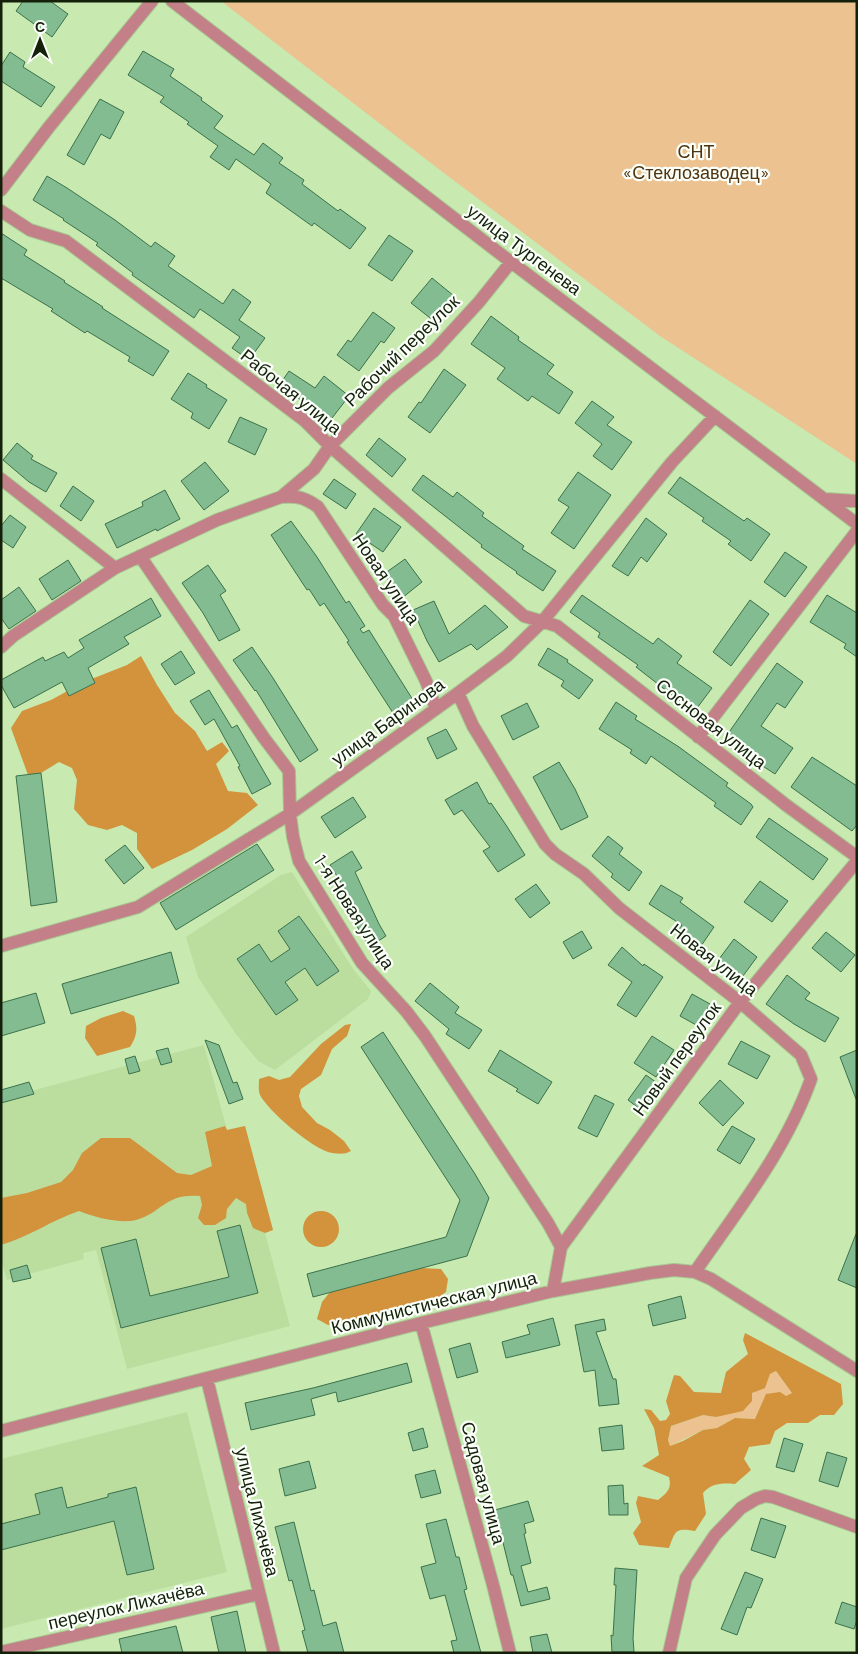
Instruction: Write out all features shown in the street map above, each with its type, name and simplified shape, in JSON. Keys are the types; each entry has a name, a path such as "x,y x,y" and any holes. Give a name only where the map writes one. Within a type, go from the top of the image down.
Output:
{"street":[{"path":"2,189 49,127 152,1"},
{"name":"улица Тургенева","path":"172,1 511,262 857,524"},
{"name":"Рабочая улица","path":"1,211 30,230 66,241 305,421 332,443 524,616 542,622"},
{"name":"Рабочий переулок","path":"281,497 314,469 332,443 388,388 434,350 479,302 511,262"},
{"name":"улица Баринова","path":"1,946 138,907 290,814 458,693 507,656 542,622 672,462 715,416"},
{"path":"1,479 115,568"},
{"name":"Новая улица","path":"281,497 296,496 306,498 318,507 383,605 394,616 426,681 436,709"},
{"path":"1,647 14,636 115,568 217,520 281,497"},
{"path":"824,499 857,501"},
{"path":"698,736 857,531"},
{"name":"1-я Новая улица","path":"140,556 264,738 289,771 290,814 299,861 362,962 406,1010 426,1036 548,1223 561,1247"},
{"name":"Сосновая улица","path":"542,622 557,626 786,805 857,857"},
{"name":"Новая улица","path":"458,693 473,726 545,844 555,854 584,874 626,914 740,1002 801,1055 811,1079 804,1097 771,1161 695,1272"},
{"name":"Новый переулок","path":"553,1291 561,1247 740,1002 857,861"},
{"name":"Коммунистическая улица","path":"1,1432 421,1323 553,1291 674,1270 695,1272 731,1291 857,1371"},
{"name":"Садовая улица","path":"421,1323 510,1653"},
{"name":"улица Лихачёва","path":"207,1379 274,1653"},
{"path":"669,1653 686,1578 715,1535 741,1508 765,1496 774,1497 857,1526"},
{"name":"переулок Лихачёва","path":"1,1652 259,1594"}],"shaded area":[{"path":"141,656 175,713 195,731 207,751 222,742 229,751 216,764 228,791 247,793 258,805 227,829 192,850 152,869 137,849 137,833 122,825 107,830 88,825 74,809 77,780 72,768 59,762 41,773 28,775 11,728 22,711 51,700 84,682 127,665"},
{"path":"292,872 353,969 371,991 368,999 275,1070 258,1061 236,1034 211,997 198,977 186,937 281,875"},
{"path":"123,1011 134,1016 136,1025 135,1036 130,1047 97,1056 85,1038 86,1026 101,1018"},
{"path":"351,1024 347,1036 332,1049 321,1075 301,1089 299,1096 302,1107 317,1123 344,1141 351,1151 337,1154 320,1149 281,1119 260,1095 259,1079 269,1076 279,1080 290,1077 321,1044 345,1025"},
{"path":"204,1045 227,1130 245,1126 273,1230 265,1233 290,1326 127,1369 96,1250 83,1253 84,1259 7,1280 1,1259 1,1099"},
{"path":"225,1126 227,1130 245,1126 273,1230 265,1233 253,1228 247,1213 246,1204 236,1198 227,1209 226,1218 215,1225 204,1225 198,1218 202,1205 200,1196 188,1196 171,1200 145,1217 130,1221 107,1219 79,1211 21,1238 1,1245 1,1198 27,1193 61,1182 73,1170 82,1153 101,1138 130,1138 177,1173 191,1175 212,1166 205,1132"},
{"path":"321,1211 328,1212 334,1216 338,1222 338,1236 334,1242 328,1246 321,1247 314,1246 308,1242 304,1236 303,1229 304,1222 308,1216 314,1212"},
{"path":"421,1268 441,1269 448,1279 446,1292 432,1302 354,1322 328,1325 317,1319 322,1302 330,1292"},
{"path":"745,1333 841,1384 843,1404 834,1415 820,1415 808,1423 787,1423 775,1431 770,1444 749,1447 744,1459 751,1470 735,1484 718,1484 710,1487 703,1493 706,1514 695,1531 680,1530 673,1537 669,1548 639,1545 633,1533 641,1522 636,1503 638,1496 658,1500 666,1493 670,1485 669,1477 642,1466 659,1455 654,1428 644,1409 651,1410 660,1421 666,1420 670,1414 666,1401 674,1375 680,1376 694,1392 721,1393 726,1372 748,1354 743,1340","holes":["776,1371 792,1393 786,1396 780,1392 766,1394 755,1419 735,1418 717,1428 703,1430 670,1446 668,1440 671,1426 703,1415 716,1417 743,1411 752,1401 752,1393 765,1388 770,1374"]},
{"path":"187,1412 227,1572 1,1629 1,1459"}],"green space":[{"name":"СНТ «Стеклозаводец»","path":"221,1 857,1 857,464 660,336"},
{"path":"776,1371 792,1393 755,1419 735,1418 717,1428 703,1430 670,1446 668,1440 671,1426 703,1415 716,1417 752,1393 764,1388 770,1374"}],"building":[{"path":"23,1 50,1 68,14 52,37 16,11"},
{"path":"143,51 174,69 170,76 202,98 201,100 223,116 214,128 254,155 263,143 283,158 279,163 304,180 302,184 338,211 340,209 366,228 350,249 314,223 312,226 266,193 271,184 236,159 229,170 210,157 218,146 187,124 189,122 160,102 164,97 128,75"},
{"path":"10,52 25,62 23,67 55,87 41,107 1,81 1,66"},
{"path":"100,99 124,112 110,139 101,134 84,165 67,155"},
{"path":"47,176 115,220 151,247 155,242 175,256 168,266 223,304 233,289 251,302 239,320 265,338 249,360 232,348 240,337 200,309 194,318 132,275 133,273 96,245 98,243 33,200"},
{"path":"1,233 27,250 24,255 169,351 153,376 128,361 130,357 87,331 85,333 51,311 53,309 1,278"},
{"path":"389,235 413,251 392,281 368,265"},
{"path":"432,278 454,296 434,321 411,303"},
{"path":"373,312 395,328 384,343 381,341 359,371 337,355 348,340 351,342"},
{"path":"491,316 519,337 518,340 554,365 547,374 573,392 559,414 532,396 528,401 497,379 505,368 471,344"},
{"path":"444,369 466,385 430,433 408,417 419,402 421,403"},
{"path":"289,371 315,388 324,376 349,396 329,422 280,384"},
{"path":"188,373 227,400 209,429 191,418 193,413 171,399"},
{"path":"592,401 614,417 607,425 632,442 612,470 593,456 602,444 575,423"},
{"path":"240,417 267,429 255,455 228,442"},
{"path":"379,438 406,459 392,477 366,455"},
{"path":"17,443 33,456 31,459 57,473 46,492 29,482 3,460"},
{"path":"205,462 229,491 204,510 181,481"},
{"path":"578,472 611,495 574,549 551,533 569,507 558,500"},
{"path":"423,475 453,497 457,492 484,513 482,516 524,546 522,549 556,571 543,591 481,547 482,545 412,490"},
{"path":"680,477 744,521 747,518 770,534 751,561 728,544 731,541 702,521 704,518 668,493"},
{"path":"334,479 356,494 346,509 323,494"},
{"path":"73,486 94,501 81,521 60,506"},
{"path":"165,490 180,519 117,548 105,524 143,506 142,502"},
{"path":"374,508 401,527 383,552 356,534"},
{"path":"10,515 26,527 13,548 1,540 1,526"},
{"path":"646,518 667,534 647,562 641,557 628,576 612,566"},
{"path":"291,521 317,557 346,603 349,601 365,626 360,629 363,633 369,630 413,700 393,713 324,603 320,606 309,589 307,590 271,535"},
{"path":"785,552 807,567 785,597 764,582"},
{"path":"405,559 422,582 402,598 384,574"},
{"path":"68,560 81,581 52,600 39,579"},
{"path":"208,565 226,591 220,595 240,630 219,641 203,613 182,583"},
{"path":"19,587 36,611 9,629 1,618 1,600"},
{"path":"582,595 653,644 658,638 682,656 677,663 712,688 694,712 636,667 638,665 598,637 600,633 570,612"},
{"path":"827,595 857,613 857,657 844,648 846,644 810,622"},
{"path":"151,598 161,616 124,637 129,644 88,668 95,683 69,696 62,682 14,708 1,685 1,680 43,657 45,661 64,652 68,658 84,648 79,640"},
{"path":"750,600 769,614 731,666 713,652"},
{"path":"434,601 449,634 485,605 508,627 477,650 471,644 439,662 413,610"},
{"path":"252,647 318,750 300,762 256,690 233,660"},
{"path":"548,648 568,660 567,662 593,680 579,699 561,686 564,681 538,665"},
{"path":"181,651 195,673 175,685 161,664"},
{"path":"777,663 803,682 785,708 777,703 761,726 793,748 775,774 758,763 760,761 725,738"},
{"path":"209,690 232,728 237,725 271,784 252,794 238,767 240,766 214,719 205,725 190,701"},
{"path":"616,702 637,716 635,719 679,747 728,783 726,786 751,804 753,807 741,825 714,806 716,803 651,756 646,764 630,753 632,750 599,729"},
{"path":"527,703 539,727 513,740 501,716"},
{"path":"446,729 457,749 437,759 427,738"},
{"path":"812,757 857,786 857,825 852,831 791,787"},
{"path":"559,762 575,789 588,817 561,830 533,777"},
{"path":"41,773 57,902 31,906 16,776"},
{"path":"477,782 489,804 491,803 525,855 498,872 483,851 490,847 462,810 454,815 445,800"},
{"path":"353,797 366,817 335,838 321,817"},
{"path":"769,818 828,859 813,880 756,837"},
{"path":"608,836 623,848 619,854 642,872 629,891 611,877 613,874 592,856"},
{"path":"257,844 274,870 176,930 160,903"},
{"path":"125,845 144,868 124,884 105,860"},
{"path":"352,851 362,868 355,872 386,936 369,947 358,928 343,894 347,892 330,865"},
{"path":"760,881 788,901 772,922 744,902"},
{"path":"536,884 550,903 530,918 515,899"},
{"path":"661,885 683,898 680,902 714,927 701,946 678,930 682,925 649,904"},
{"path":"299,916 339,971 317,986 305,968 285,982 298,1000 276,1015 237,959 259,944 271,962 290,949 278,931"},
{"path":"582,931 592,948 573,959 563,942"},
{"path":"826,932 855,955 841,972 812,948"},
{"path":"734,939 757,957 740,980 716,963"},
{"path":"622,947 643,966 644,964 663,977 636,1017 617,1005 632,982 608,965"},
{"path":"171,952 179,983 71,1014 62,984"},
{"path":"787,975 810,993 805,999 839,1018 825,1042 794,1024 766,1004"},
{"path":"430,983 459,1007 455,1013 482,1030 469,1049 446,1034 449,1029 415,1001"},
{"path":"36,993 45,1023 1,1036 1,1003"},
{"path":"692,994 710,1004 698,1026 680,1016"},
{"path":"383,1032 489,1198 467,1256 313,1297 307,1274 446,1237 460,1200 361,1047"},
{"path":"652,1036 674,1050 656,1077 634,1063"},
{"path":"205,1040 219,1045 233,1083 237,1082 243,1099 229,1104"},
{"path":"741,1041 770,1056 757,1079 728,1064"},
{"path":"168,1048 172,1062 161,1065 156,1051"},
{"path":"500,1050 552,1082 538,1104 516,1091 518,1089 488,1071"},
{"path":"857,1050 857,1099 856,1099 840,1057"},
{"path":"135,1056 140,1071 129,1074 125,1059"},
{"path":"646,1075 660,1085 641,1110 628,1100"},
{"path":"720,1080 744,1103 723,1126 699,1103"},
{"path":"29,1082 34,1094 1,1103 1,1090"},
{"path":"595,1095 614,1104 597,1137 578,1128"},
{"path":"732,1126 755,1139 740,1164 717,1150"},
{"path":"240,1225 258,1293 121,1328 101,1248 136,1239 150,1296 229,1277 217,1231"},
{"path":"857,1234 857,1288 838,1280"},
{"path":"27,1265 31,1278 13,1282 10,1270"},
{"path":"681,1296 686,1318 653,1326 648,1305"},
{"path":"553,1318 560,1345 506,1358 502,1342 530,1334 527,1325"},
{"path":"604,1319 606,1330 596,1332 613,1379 616,1379 619,1404 599,1406 595,1370 584,1372 575,1325"},
{"path":"470,1343 478,1372 457,1378 449,1349"},
{"path":"407,1363 412,1382 338,1402 336,1392 311,1399 315,1415 251,1430 245,1403 313,1388"},
{"path":"622,1425 624,1449 602,1451 599,1428"},
{"path":"423,1428 428,1447 413,1451 408,1433"},
{"path":"784,1438 803,1444 794,1472 776,1467"},
{"path":"827,1452 847,1458 838,1487 819,1481"},
{"path":"309,1461 316,1488 285,1496 279,1469"},
{"path":"435,1470 441,1493 421,1498 415,1475"},
{"path":"623,1485 624,1504 628,1503 628,1515 609,1515 608,1486"},
{"path":"62,1487 67,1508 136,1487 154,1569 127,1575 114,1521 1,1550 1,1524 40,1514 35,1494"},
{"path":"528,1501 534,1521 524,1524 526,1533 524,1534 531,1563 521,1566 528,1592 547,1587 550,1599 521,1606 513,1575 511,1575 495,1510"},
{"path":"761,1518 786,1526 775,1558 751,1550"},
{"path":"446,1519 456,1557 459,1557 467,1589 464,1590 481,1653 454,1653 451,1641 457,1640 445,1595 430,1599 421,1567 436,1563 426,1524"},
{"path":"294,1522 311,1591 314,1590 323,1626 336,1622 344,1653 308,1653 302,1631 305,1630 292,1580 289,1581 275,1527"},
{"path":"615,1568 637,1570 633,1638 634,1652 612,1652 611,1635 613,1636 616,1585 614,1585"},
{"path":"745,1572 763,1579 751,1608 747,1607 737,1635 721,1629"},
{"path":"842,1602 857,1607 857,1620 854,1629 835,1623"},
{"path":"237,1611 246,1653 219,1653 211,1617"},
{"path":"176,1626 183,1653 122,1653 119,1639"},
{"path":"547,1634 552,1653 533,1653 530,1637"}]}
